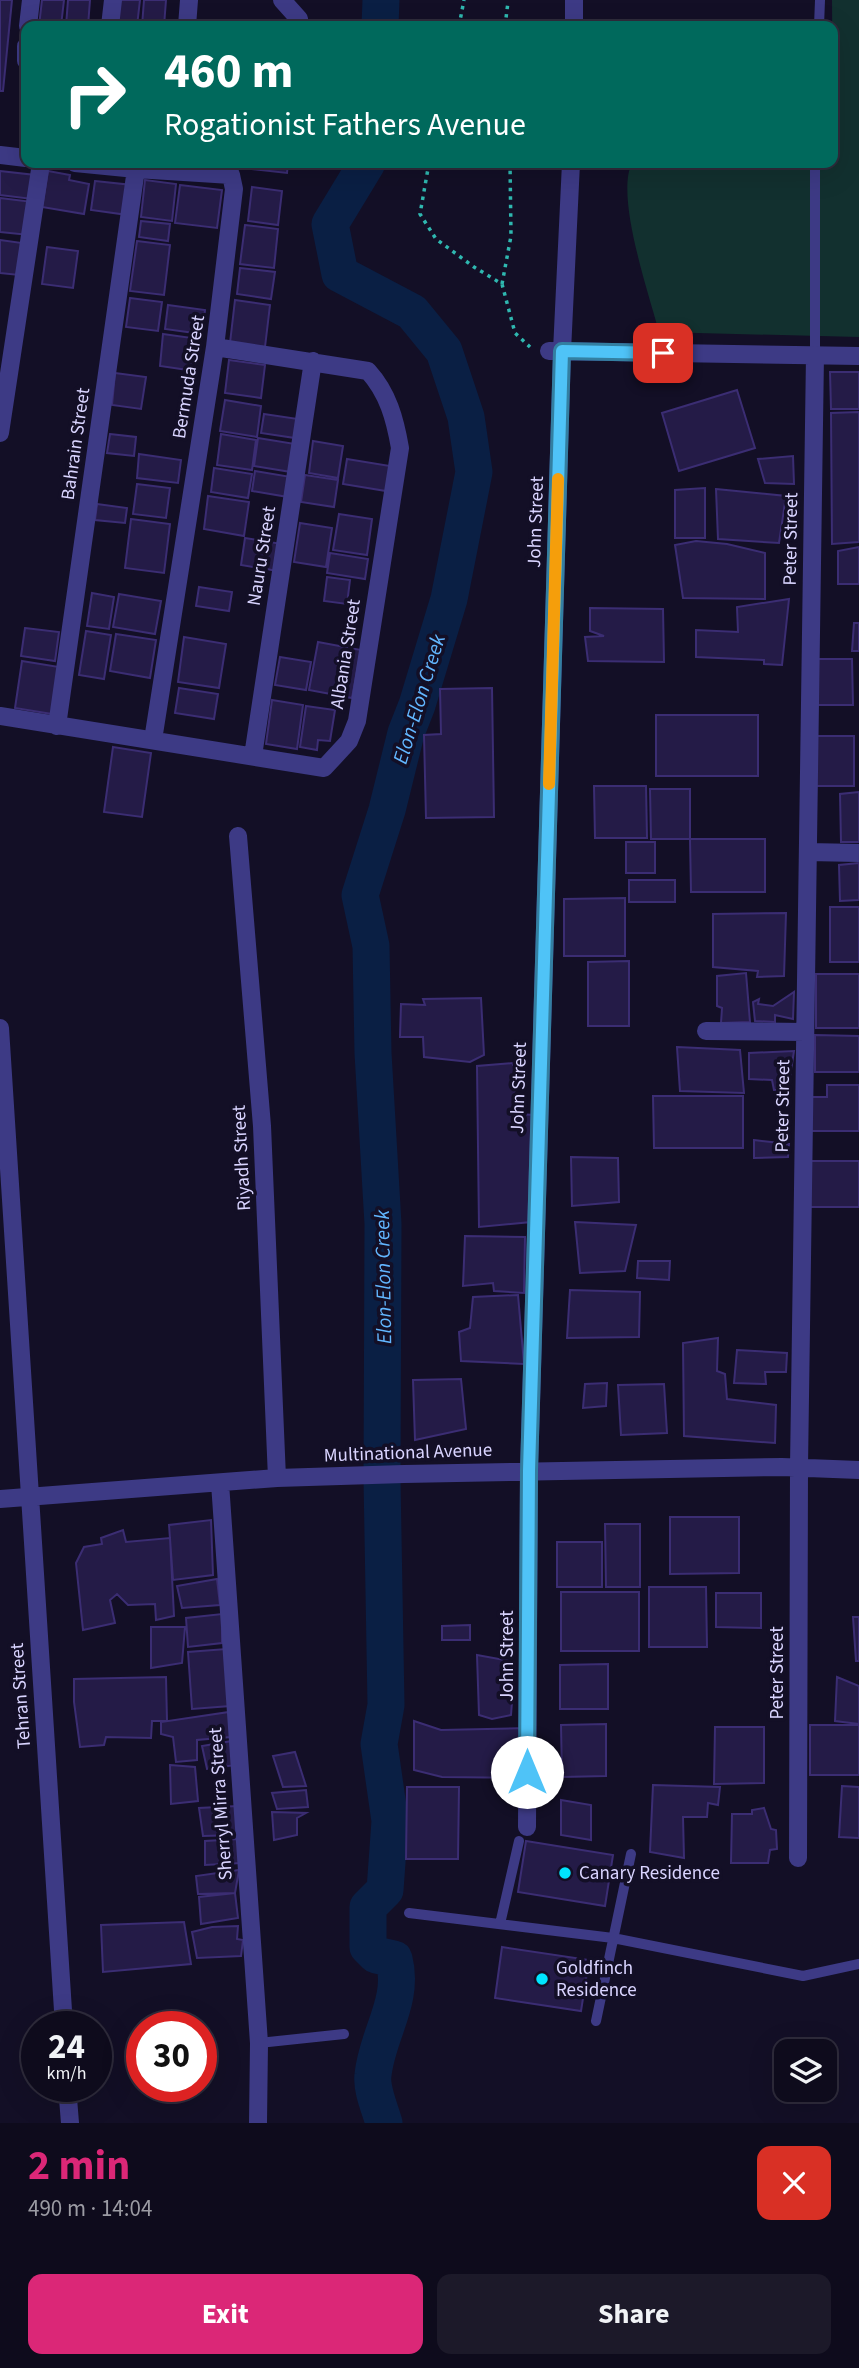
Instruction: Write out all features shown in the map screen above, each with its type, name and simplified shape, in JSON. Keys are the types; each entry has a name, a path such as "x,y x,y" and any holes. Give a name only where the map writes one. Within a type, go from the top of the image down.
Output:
{"street":[{"path":"29,21 31,0"},
{"path":"111,21 113,0"},
{"path":"187,21 189,0"},
{"path":"282,0 299,21"},
{"path":"574,0 574,21"},
{"path":"0,155 21,157"},
{"path":"0,433 40,168"},
{"name":"Bermuda Street","path":"126,168 231,175 234,200 215,347 153,740"},
{"name":"John Street","path":"523,1834 555,351 571,168"},
{"name":"Bahrain Street","path":"57,726 136,169"},
{"name":"Albania Street","path":"0,716 324,768 349,741 357,721 400,448 396,422 382,386 368,371 215,347"},
{"path":"555,351 859,356"},
{"name":"Peter Street","path":"797,1858 799,1467 815,355"},
{"name":"Nauru Street","path":"253,756 313,361"},
{"name":"Riyadh Street","path":"238,836 262,1126 277,1478"},
{"path":"807,852 859,853"},
{"name":"Tehran Street","path":"0,1028 63,2011"},
{"path":"706,1031 805,1032"},
{"name":"Multinational Avenue","path":"0,1499 277,1478 799,1467 859,1470"},
{"name":"Sherryl Mirra Street","path":"220,1483 259,2043 258,2123"},
{"path":"69,2102 70,2123"}],"lane":[{"path":"819,21 820,0"},
{"path":"815,168 815,355"},
{"path":"500,1924 523,1834"},
{"path":"596,2021 631,1854"},
{"path":"409,1913 613,1938 803,1976 859,1964"},
{"path":"259,2043 344,2034"}],"path":[{"path":"460,21 464,0"},
{"path":"506,21 508,2"},
{"path":"428,168 420,214 436,239 474,268 502,284"},
{"path":"510,168 511,236 502,284 515,333 530,347 555,351"}],"green space":[{"path":"832,0 859,0 859,337 659,332 630,221 628,178 631,168 838,168 838,21 832,21"}],"building":[{"path":"0,0 12,0 3,91 0,91"},
{"path":"42,0 64,0 62,21 40,21"},
{"path":"68,0 90,0 88,21 66,21"},
{"path":"118,0 140,0 138,21 116,21"},
{"path":"144,0 166,0 164,21 142,21"},
{"path":"242,168 288,168 287,173"},
{"path":"0,171 35,175 32,199 0,195"},
{"path":"48,171 70,175 69,180 89,184 84,214 42,207"},
{"path":"145,180 176,184 172,221 141,217"},
{"path":"95,181 132,185 128,215 91,210"},
{"path":"180,185 222,190 217,228 175,223"},
{"path":"252,187 282,191 278,225 248,221"},
{"path":"0,198 33,202 29,235 0,232"},
{"path":"141,221 170,224 168,241 139,237"},
{"path":"245,225 278,229 274,268 240,264"},
{"path":"0,240 22,243 19,275 0,273"},
{"path":"137,241 170,245 164,295 130,291"},
{"path":"47,247 78,251 73,288 42,284"},
{"path":"240,268 275,272 271,299 237,294"},
{"path":"130,298 162,302 158,331 126,327"},
{"path":"235,300 270,305 265,347 230,343"},
{"path":"168,305 205,310 202,334 165,329"},
{"path":"163,334 199,339 195,371 160,366"},
{"path":"229,360 265,365 261,398 225,393"},
{"path":"830,372 859,372 859,409 831,409"},
{"path":"115,373 146,377 141,409 112,405"},
{"path":"737,390 755,448 679,471 662,413"},
{"path":"225,400 261,406 257,437 220,431"},
{"path":"859,412 859,542 832,544 831,413"},
{"path":"264,414 298,419 295,438 261,433"},
{"path":"110,434 136,437 134,456 107,453"},
{"path":"221,434 256,440 252,470 217,465"},
{"path":"258,438 295,444 291,472 254,466"},
{"path":"313,441 343,446 338,478 309,473"},
{"path":"139,454 181,460 178,483 137,478"},
{"path":"793,456 794,484 765,483 758,459"},
{"path":"347,459 390,466 386,491 343,484"},
{"path":"214,468 252,474 248,498 211,492"},
{"path":"255,471 291,477 288,497 252,491"},
{"path":"305,475 338,480 334,507 301,502"},
{"path":"137,484 170,488 166,518 133,514"},
{"path":"705,488 705,538 675,538 675,490"},
{"path":"716,489 786,496 779,543 718,539"},
{"path":"208,496 249,502 244,536 204,529"},
{"path":"97,504 127,508 125,523 95,520"},
{"path":"339,514 372,519 367,555 333,550"},
{"path":"131,519 170,524 164,573 125,568"},
{"path":"300,523 332,528 326,567 294,562"},
{"path":"245,538 282,544 278,571 241,565"},
{"path":"696,541 727,544 765,553 765,599 683,598 675,545"},
{"path":"859,547 859,584 838,584 838,551"},
{"path":"330,553 368,559 365,579 327,573"},
{"path":"327,577 350,580 347,604 324,601"},
{"path":"199,587 232,592 229,611 196,606"},
{"path":"92,593 114,597 109,629 87,626"},
{"path":"119,594 161,601 155,634 113,627"},
{"path":"789,599 782,665 764,664 764,660 696,657 696,630 738,632 737,607"},
{"path":"590,608 663,609 664,662 588,661 585,637 604,636 590,631"},
{"path":"854,623 859,623 859,651 852,651"},
{"path":"25,628 59,632 55,661 21,656"},
{"path":"86,631 111,635 104,679 79,675"},
{"path":"116,634 156,640 150,678 110,671"},
{"path":"184,637 226,644 219,688 178,682"},
{"path":"318,642 361,650 352,698 309,690"},
{"path":"280,657 311,662 306,690 275,685"},
{"path":"817,659 852,659 853,705 818,705"},
{"path":"22,661 59,667 52,714 15,708"},
{"path":"179,688 218,694 214,719 175,713"},
{"path":"492,688 494,817 426,818 424,735 441,734 440,689"},
{"path":"272,700 303,705 297,749 266,744"},
{"path":"306,706 335,710 330,741 318,740 317,750 300,747"},
{"path":"656,715 758,715 758,776 656,776"},
{"path":"814,736 854,736 854,786 814,786"},
{"path":"113,747 151,753 142,817 104,812"},
{"path":"594,786 646,786 647,838 595,838"},
{"path":"650,789 690,789 690,839 651,839"},
{"path":"859,792 859,842 841,842 840,794"},
{"path":"690,839 765,839 765,892 691,892"},
{"path":"626,842 655,842 655,873 626,873"},
{"path":"859,863 859,900 840,901 839,865"},
{"path":"629,880 675,880 675,902 629,902"},
{"path":"625,898 625,956 564,956 564,899"},
{"path":"830,907 859,907 859,962 830,962"},
{"path":"786,913 784,976 757,977 758,971 713,967 713,914"},
{"path":"629,961 629,1026 588,1026 588,962"},
{"path":"746,973 750,1022 721,1023 722,1008 717,1006 717,976"},
{"path":"816,974 859,974 859,1028 816,1028"},
{"path":"794,992 793,1019 775,1015 775,1022 755,1021 753,1002 759,999 758,1004 773,1006"},
{"path":"481,998 484,1055 470,1062 424,1057 423,1037 400,1037 401,1004 425,1005 423,999"},
{"path":"815,1035 859,1036 859,1072 815,1072"},
{"path":"677,1047 740,1050 744,1093 680,1091"},
{"path":"794,1051 788,1090 774,1090 772,1080 749,1079 749,1053"},
{"path":"513,1063 516,1114 535,1115 531,1222 479,1227 477,1066"},
{"path":"827,1085 859,1085 859,1131 810,1131 810,1097 827,1097"},
{"path":"653,1096 743,1096 743,1148 654,1148"},
{"path":"754,1140 789,1144 788,1157 754,1158"},
{"path":"571,1157 618,1158 619,1202 572,1206"},
{"path":"810,1161 859,1161 859,1207 810,1207"},
{"path":"575,1222 636,1225 625,1271 580,1273"},
{"path":"465,1236 525,1237 524,1293 494,1291 493,1283 463,1286"},
{"path":"638,1261 670,1261 669,1280 637,1278"},
{"path":"570,1290 640,1292 639,1337 567,1338"},
{"path":"518,1295 524,1364 461,1361 459,1332 470,1328 473,1297"},
{"path":"718,1338 717,1371 725,1374 727,1399 776,1405 775,1443 684,1436 683,1343"},
{"path":"737,1350 787,1353 786,1372 765,1372 766,1384 734,1383"},
{"path":"461,1379 466,1429 415,1440 413,1380"},
{"path":"607,1383 606,1406 583,1408 585,1384"},
{"path":"664,1384 667,1433 621,1435 618,1385"},
{"path":"670,1517 739,1517 739,1573 670,1574"},
{"path":"211,1520 213,1575 173,1580 169,1525"},
{"path":"605,1524 640,1524 640,1587 606,1587"},
{"path":"123,1530 126,1542 170,1538 174,1616 156,1620 155,1604 128,1605 117,1594 110,1600 115,1623 83,1630 76,1563 84,1547 102,1544 101,1538"},
{"path":"557,1542 602,1542 602,1587 557,1587"},
{"path":"217,1579 220,1605 182,1608 177,1586"},
{"path":"649,1587 706,1587 707,1647 649,1647"},
{"path":"561,1592 639,1592 639,1651 561,1651"},
{"path":"716,1593 761,1593 761,1628 716,1627"},
{"path":"222,1614 222,1643 188,1647 186,1618"},
{"path":"853,1617 859,1617 859,1661 856,1661"},
{"path":"470,1625 470,1640 442,1640 442,1626"},
{"path":"151,1627 185,1627 182,1663 151,1668"},
{"path":"226,1649 230,1706 192,1709 188,1652"},
{"path":"477,1655 515,1662 511,1715 492,1719 479,1715"},
{"path":"608,1664 608,1709 560,1709 560,1665"},
{"path":"166,1677 167,1721 152,1721 151,1738 106,1737 104,1745 80,1747 74,1679"},
{"path":"837,1677 859,1686 859,1724 835,1721"},
{"path":"229,1712 231,1737 197,1740 197,1760 176,1762 173,1737 161,1734 161,1722"},
{"path":"414,1721 441,1730 526,1728 524,1778 442,1777 414,1770"},
{"path":"606,1724 606,1776 562,1777 561,1725"},
{"path":"810,1725 859,1725 859,1775 810,1775"},
{"path":"715,1727 764,1727 764,1783 714,1784"},
{"path":"232,1741 236,1765 207,1769 202,1746"},
{"path":"295,1752 306,1786 283,1787 273,1756"},
{"path":"170,1765 195,1767 198,1801 171,1804"},
{"path":"653,1785 720,1787 718,1805 708,1803 707,1817 683,1817 684,1858 650,1852"},
{"path":"842,1786 859,1787 859,1838 839,1837"},
{"path":"407,1787 459,1787 458,1859 406,1859"},
{"path":"306,1790 308,1807 277,1809 272,1793"},
{"path":"561,1800 591,1805 591,1840 561,1835"},
{"path":"237,1806 238,1835 203,1836 199,1808"},
{"path":"764,1808 771,1829 776,1830 777,1849 770,1850 768,1863 731,1863 732,1814 752,1814 752,1810"},
{"path":"272,1812 306,1813 297,1818 297,1835 274,1840"},
{"path":"239,1839 241,1863 205,1865 205,1841"},
{"name":"Canary Residence","path":"526,1841 613,1855 605,1906 518,1892"},
{"path":"239,1870 235,1893 198,1894 196,1876"},
{"path":"235,1893 238,1918 201,1924 199,1897"},
{"path":"184,1922 191,1964 103,1972 101,1925"},
{"path":"238,1926 237,1939 243,1940 241,1956 197,1958 192,1932 212,1927"},
{"name":"Goldfinch Residence","path":"502,1947 589,1960 581,2011 495,1998"}],"waterway":[{"path":"380,21 381,0"},
{"name":"Elon-Elon Creek","path":"364,168 330,224 340,274 412,312 444,351 466,417 474,472 449,599 406,733 387,810 360,895 371,946 373,1053 383,1224 382,1479 386,1705 379,1744 390,1821 385,1890 368,1907 368,1947 376,1955 394,1959 396,1974 393,2003 373,2075 384,2123"}],"slow traffic":[{"path":"549,784 558,479"}],"place":[{"name":"Canary Residence","path":"565,1873"},
{"name":"Goldfinch Residence","path":"542,1979"}],"route":[{"path":"527,1772 529,1471 562,351 663,353"}]}
